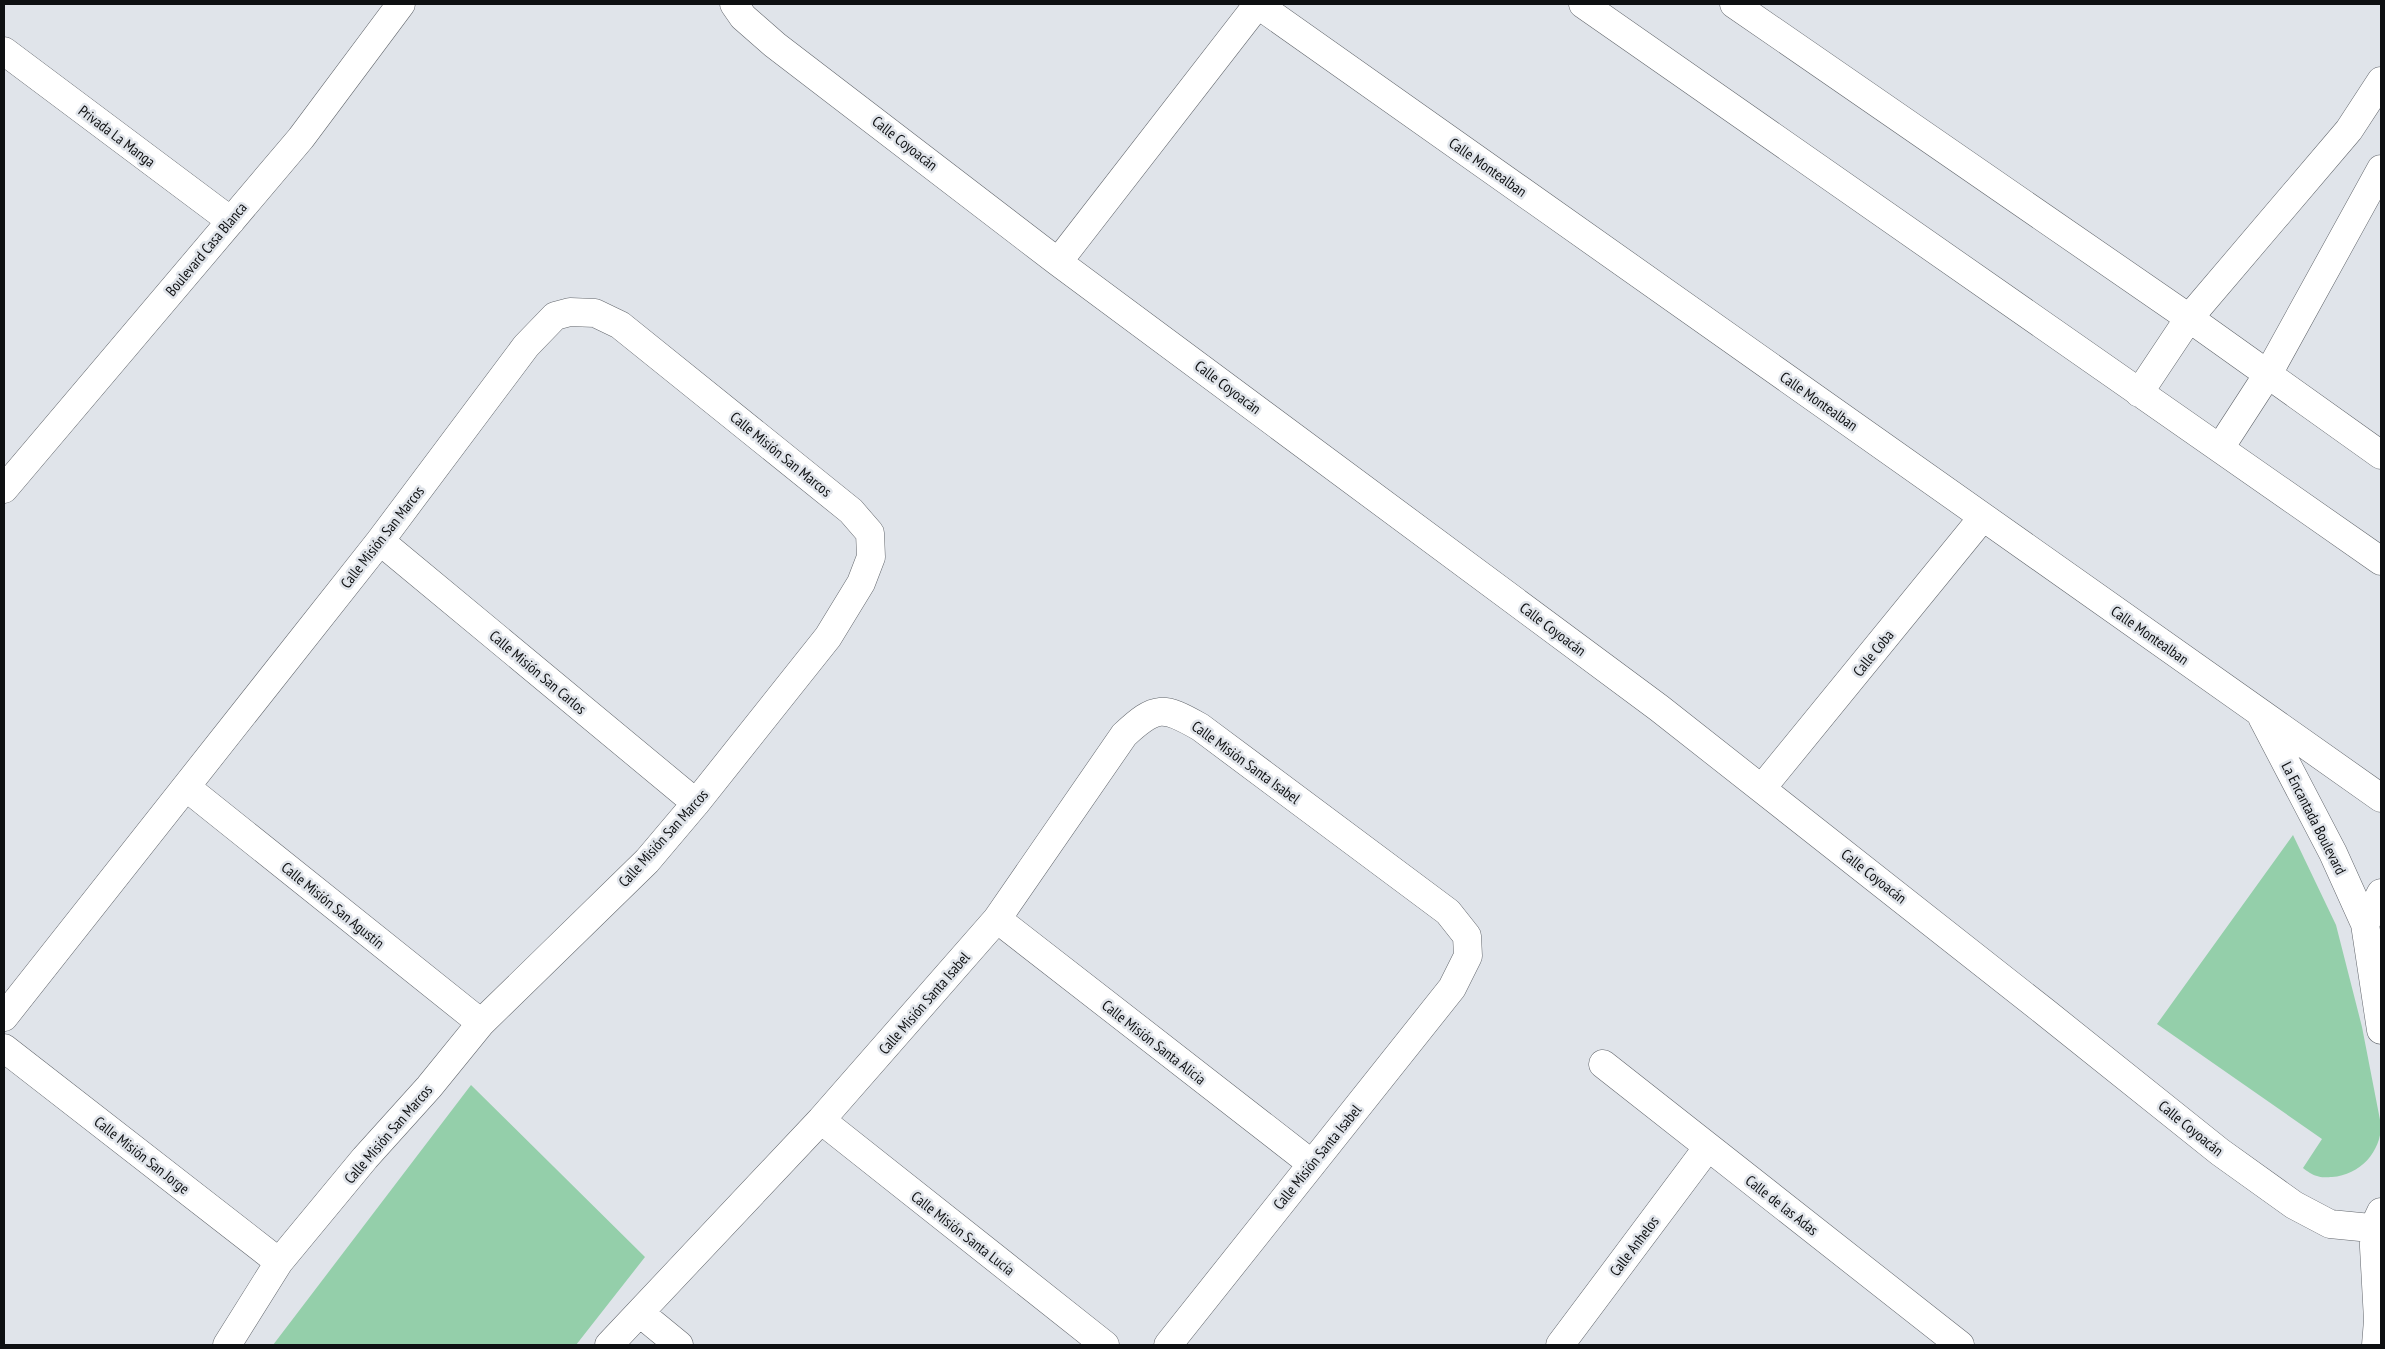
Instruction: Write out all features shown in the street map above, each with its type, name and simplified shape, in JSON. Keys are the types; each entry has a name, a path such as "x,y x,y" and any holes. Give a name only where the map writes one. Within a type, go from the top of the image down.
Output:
{"street":[{"name":"Boulevard Casa Blanca","path":"5,484 301,138 401,4"},
{"name":"Calle Coyoacán","path":"734,4 743,16 775,45 1058,262 1659,708 2227,1157 2294,1204 2330,1224 2379,1223"},
{"path":"1058,262 1257,4"},
{"name":"Calle Montealban","path":"1257,4 2381,798"},
{"path":"1583,4 2381,561"},
{"path":"1734,4 2189,318 2381,455"},
{"name":"Privada La Manga","path":"4,51 230,221"},
{"path":"2139,393 2189,318 2349,130 2381,81"},
{"path":"2220,448 2268,374 2381,169"},
{"name":"Calle Misión San Marcos","path":"4,1017 380,541 526,346 555,316 570,312 595,314 620,325 852,511 870,533 871,557 862,583 828,637 696,803 647,860 481,1023 429,1088 365,1158 280,1262 227,1345"},
{"name":"Calle Coba","path":"1762,788 1983,517"},
{"name":"Calle Misión San Carlos","path":"380,541 696,803"},
{"name":"Calle Misión Santa Isabel","path":"609,1345 821,1120 997,919 1124,735 1144,716 1161,711 1177,714 1200,727 1448,912 1467,936 1468,956 1452,988 1168,1345"},
{"name":"La Encantada Boulevard","path":"2261,714 2333,853 2365,924 2381,1030"},
{"name":"Calle Misión San Agustín","path":"186,787 481,1023"},
{"path":"2365,924 2381,893"},
{"name":"Calle Misión Santa Alicia","path":"997,919 1312,1164"},
{"name":"Calle Misión San Jorge","path":"4,1048 280,1262"},
{"name":"Calle de las Adas","path":"1603,1064 1960,1345"},
{"name":"Calle Misión Santa Lucía","path":"821,1120 1105,1345"},
{"name":"Calle Anhelos","path":"1560,1345 1708,1147"},
{"path":"2376,1345 2379,1223"},
{"path":"640,1312 679,1345"}],"green space":[{"path":"2293,835 2336,925 2362,1027 2381,1125 2377,1144 2367,1160 2351,1172 2332,1177 2319,1177 2303,1168 2322,1139 2157,1024"},
{"path":"471,1085 645,1257 576,1345 273,1345"}]}
